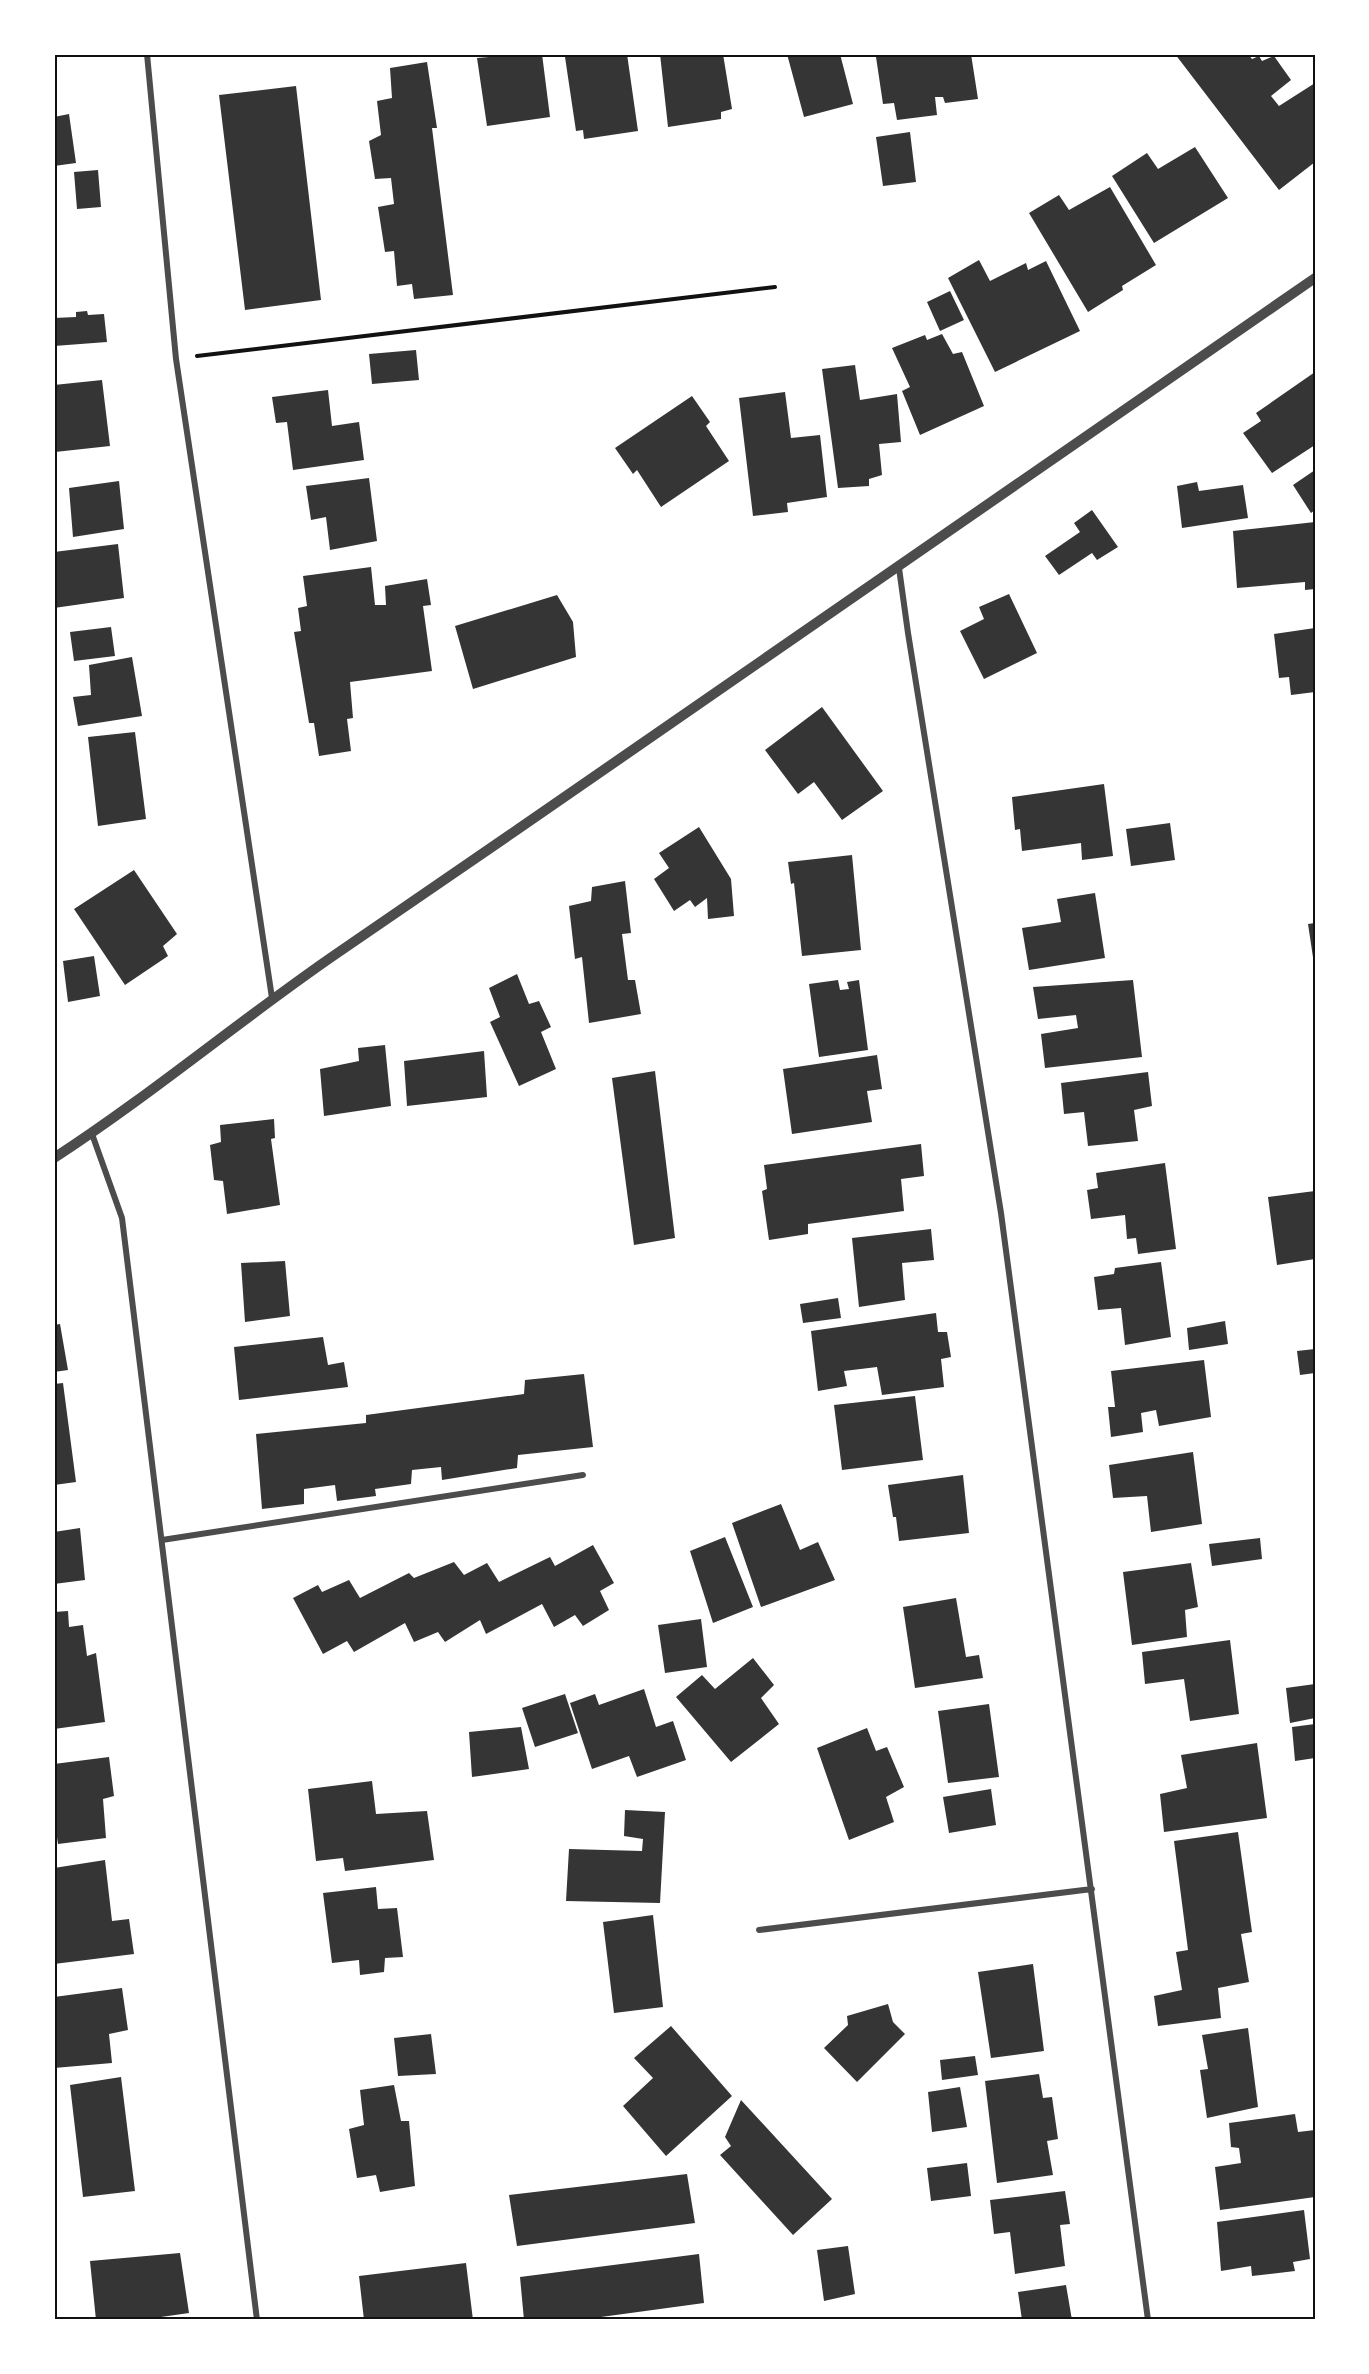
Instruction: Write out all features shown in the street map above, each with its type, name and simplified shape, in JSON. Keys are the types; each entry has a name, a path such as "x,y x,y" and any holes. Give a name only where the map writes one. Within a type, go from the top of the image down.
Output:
{"street":[{"path":"147,54 176,359 272,998"},
{"path":"54,1158 92,1134 272,998 899,568 1315,278"},
{"path":"899,568 1001,1213 1148,2320"},
{"path":"92,1134 122,1218 257,2320"},
{"path":"162,1540 583,1475"},
{"path":"759,1930 1092,1889"}],"path":[{"path":"176,359 775,287"}],"building":[{"path":"542,54 550,117 487,126 477,58"},
{"path":"574,54 627,54 638,131 584,139 583,130 576,131 565,57"},
{"path":"660,54 723,54 732,109 721,112 721,119 668,127"},
{"path":"787,54 840,54 853,104 804,117"},
{"path":"866,54 971,54 978,99 945,103 943,97 935,97 937,115 897,120 894,103 883,104 876,57 866,57"},
{"path":"1175,54 1248,54 1252,59 1259,56 1262,61 1274,56 1291,80 1271,96 1279,106 1315,83 1315,162 1279,190"},
{"path":"427,62 437,128 432,128 453,295 414,299 412,284 397,286 394,251 385,252 378,207 394,204 391,178 375,179 369,141 381,135 377,101 392,98 390,68"},
{"path":"296,86 321,300 245,310 219,95"},
{"path":"69,114 76,163 54,166 54,117"},
{"path":"910,132 916,182 883,186 876,137"},
{"path":"1195,147 1228,198 1154,243 1112,176 1147,153 1158,169"},
{"path":"98,170 101,207 77,209 74,172"},
{"path":"1110,187 1156,265 1122,286 1123,290 1088,312 1029,213 1059,195 1069,210"},
{"path":"979,260 990,281 1026,263 1028,270 1046,261 1080,331 995,372 948,278"},
{"path":"950,291 964,320 940,331 927,302"},
{"path":"87,311 88,315 104,314 107,342 54,346 54,318 76,317 76,312"},
{"path":"942,334 953,354 962,352 984,406 920,435 902,391 910,387 892,348 925,335 927,340"},
{"path":"416,350 419,380 372,384 369,354"},
{"path":"855,365 860,400 897,394 901,442 879,444 882,475 869,479 869,486 838,488 822,369"},
{"path":"1315,372 1315,445 1272,473 1243,433 1261,421 1256,413"},
{"path":"102,380 110,446 55,452 54,385"},
{"path":"328,390 332,426 359,422 364,460 293,470 287,422 276,423 272,397"},
{"path":"785,392 791,438 820,435 827,497 787,503 788,512 753,516 739,398"},
{"path":"692,396 710,422 706,426 729,461 661,507 637,470 633,474 615,448"},
{"path":"1315,470 1315,510 1311,513 1293,485"},
{"path":"369,478 377,541 330,550 326,517 311,520 306,486"},
{"path":"119,481 124,529 73,537 69,488"},
{"path":"1197,482 1199,491 1243,485 1248,518 1182,528 1177,486"},
{"path":"1092,510 1118,547 1097,560 1092,553 1059,575 1045,556 1080,532 1074,523"},
{"path":"1315,522 1315,589 1305,590 1305,582 1237,588 1233,531"},
{"path":"118,544 124,598 54,608 54,552"},
{"path":"371,567 375,605 386,605 385,586 427,579 431,605 423,606 432,671 350,682 353,718 347,719 351,751 319,756 314,723 309,723 294,632 301,631 298,608 307,606 303,576"},
{"path":"1009,594 1037,653 984,679 960,631 984,619 979,607"},
{"path":"557,595 573,622 576,657 473,689 455,626"},
{"path":"111,627 115,656 74,661 70,632"},
{"path":"1315,628 1315,692 1291,695 1289,677 1279,678 1274,634"},
{"path":"132,657 142,716 78,726 73,697 91,695 89,665"},
{"path":"822,707 883,791 842,820 814,782 798,794 765,750"},
{"path":"135,732 146,819 98,826 88,737"},
{"path":"1104,784 1113,856 1082,860 1081,843 1022,851 1020,829 1015,830 1012,797"},
{"path":"1170,823 1175,860 1131,866 1126,829"},
{"path":"699,827 731,879 734,916 708,919 707,898 695,907 690,900 674,911 654,879 669,868 659,853"},
{"path":"852,855 861,950 802,956 794,883 791,884 788,862"},
{"path":"134,870 177,934 163,946 168,956 125,985 74,909"},
{"path":"625,881 631,933 622,934 628,980 635,980 641,1014 589,1023 582,957 575,959 569,906 591,901 592,887"},
{"path":"1095,893 1105,958 1029,970 1022,928 1061,922 1057,899"},
{"path":"1315,923 1315,964 1314,964 1308,924"},
{"path":"94,956 100,996 68,1002 63,961"},
{"path":"517,974 529,1004 539,1001 551,1027 541,1032 556,1069 519,1086 490,1022 500,1017 489,988"},
{"path":"838,980 840,990 849,989 847,982 859,980 868,1050 819,1057 809,984"},
{"path":"1133,980 1142,1057 1045,1068 1041,1034 1078,1028 1076,1015 1038,1019 1033,987"},
{"path":"385,1045 391,1106 324,1116 320,1069 359,1061 358,1048"},
{"path":"484,1051 487,1097 407,1106 404,1061"},
{"path":"877,1055 882,1089 867,1091 872,1122 792,1134 783,1069"},
{"path":"655,1071 675,1238 634,1245 612,1078"},
{"path":"1148,1072 1152,1106 1134,1110 1138,1141 1088,1146 1084,1112 1064,1114 1061,1083"},
{"path":"274,1119 275,1138 271,1139 280,1205 227,1214 223,1181 214,1180 210,1145 221,1142 220,1125"},
{"path":"921,1144 924,1176 901,1179 904,1211 808,1224 808,1234 769,1240 762,1191 767,1189 764,1165"},
{"path":"1165,1163 1176,1249 1138,1254 1136,1238 1127,1239 1125,1215 1091,1219 1087,1190 1098,1188 1096,1173"},
{"path":"1315,1191 1315,1259 1277,1265 1268,1197"},
{"path":"931,1229 934,1260 902,1263 905,1300 859,1307 852,1238"},
{"path":"285,1261 290,1316 245,1322 241,1263"},
{"path":"1161,1262 1171,1337 1125,1345 1121,1308 1098,1310 1094,1277 1114,1274 1115,1268"},
{"path":"838,1298 841,1318 803,1323 800,1304"},
{"path":"936,1313 938,1332 947,1332 951,1357 941,1359 944,1387 882,1395 877,1367 844,1371 847,1386 818,1391 811,1331"},
{"path":"1225,1321 1228,1344 1189,1350 1187,1328"},
{"path":"60,1324 68,1370 54,1372 54,1325"},
{"path":"323,1337 328,1365 344,1362 348,1387 239,1400 234,1347"},
{"path":"1315,1349 1315,1373 1300,1375 1297,1351"},
{"path":"1204,1360 1211,1417 1159,1426 1156,1410 1141,1413 1143,1432 1111,1437 1108,1407 1115,1407 1111,1371"},
{"path":"584,1374 593,1447 518,1455 517,1468 442,1480 441,1467 412,1470 411,1484 375,1489 376,1496 337,1501 335,1485 304,1489 304,1504 262,1509 256,1434 366,1423 366,1415 524,1394 525,1380"},
{"path":"63,1383 76,1482 54,1485 54,1384"},
{"path":"915,1396 923,1460 842,1470 834,1405"},
{"path":"1193,1452 1202,1524 1151,1532 1147,1496 1113,1498 1109,1465"},
{"path":"963,1475 969,1533 899,1541 888,1485"},
{"path":"781,1504 800,1550 818,1542 835,1580 761,1607 732,1523"},
{"path":"80,1528 85,1580 54,1584 54,1532"},
{"path":"725,1537 753,1607 713,1623 690,1551"},
{"path":"1260,1538 1262,1559 1212,1566 1209,1544"},
{"path":"593,1545 614,1583 600,1591 609,1610 583,1626 575,1615 554,1627 542,1604 486,1634 480,1620 445,1642 438,1632 414,1642 405,1623 354,1652 347,1641 323,1654 293,1598 318,1585 322,1592 349,1580 360,1598 409,1573 414,1578 454,1562 464,1575 487,1563 499,1582 550,1557 555,1566"},
{"path":"1191,1563 1198,1607 1185,1610 1187,1637 1132,1645 1123,1572"},
{"path":"956,1598 966,1657 979,1655 983,1678 915,1688 903,1607"},
{"path":"68,1611 69,1627 83,1625 87,1656 96,1653 105,1722 54,1729 54,1612"},
{"path":"701,1619 707,1667 665,1673 658,1625"},
{"path":"1230,1640 1239,1714 1190,1721 1184,1679 1145,1684 1142,1652"},
{"path":"753,1658 774,1685 761,1698 779,1724 731,1762 676,1697 702,1675 715,1689"},
{"path":"1315,1684 1315,1718 1290,1723 1286,1688"},
{"path":"644,1689 656,1727 673,1721 686,1760 637,1777 629,1756 592,1769 570,1703 595,1694 599,1705"},
{"path":"565,1694 578,1733 535,1747 522,1708"},
{"path":"989,1704 999,1777 948,1783 938,1711"},
{"path":"1315,1724 1315,1758 1295,1761 1292,1727"},
{"path":"521,1727 529,1769 472,1777 469,1732"},
{"path":"867,1728 876,1751 887,1747 904,1787 886,1797 894,1822 849,1840 817,1748"},
{"path":"1257,1743 1267,1818 1164,1832 1160,1794 1187,1788 1181,1755"},
{"path":"109,1757 114,1796 103,1799 106,1838 58,1844 54,1818 54,1764"},
{"path":"372,1781 376,1814 427,1811 434,1860 345,1871 343,1858 316,1861 308,1789"},
{"path":"991,1789 996,1825 949,1833 943,1797"},
{"path":"625,1810 665,1812 660,1903 566,1901 569,1849 642,1851 643,1839 624,1836"},
{"path":"1238,1832 1252,1932 1241,1934 1249,1982 1218,1988 1221,2018 1158,2026 1154,1996 1182,1990 1176,1952 1188,1950 1174,1841"},
{"path":"105,1860 112,1921 129,1919 134,1954 54,1964 54,1868"},
{"path":"376,1887 378,1909 397,1908 403,1957 385,1958 384,1972 360,1975 359,1960 332,1963 323,1893"},
{"path":"653,1915 663,2007 614,2013 603,1922"},
{"path":"1033,1964 1044,2051 991,2058 978,1972"},
{"path":"122,1988 128,2030 109,2034 112,2063 54,2068 54,1997"},
{"path":"888,2004 893,2022 905,2034 857,2082 824,2048 848,2025 847,2016"},
{"path":"671,2026 732,2096 666,2156 623,2106 653,2078 634,2058"},
{"path":"1248,2028 1258,2107 1207,2118 1200,2070 1208,2069 1202,2035"},
{"path":"431,2034 436,2074 398,2076 394,2038"},
{"path":"975,2056 978,2075 942,2080 940,2060"},
{"path":"1039,2074 1043,2098 1052,2097 1058,2139 1047,2141 1053,2175 997,2183 985,2081"},
{"path":"121,2077 135,2191 83,2197 70,2085"},
{"path":"394,2085 401,2121 409,2121 415,2186 380,2192 376,2175 357,2178 349,2129 364,2125 360,2090"},
{"path":"960,2087 967,2127 932,2132 928,2092"},
{"path":"741,2100 832,2199 793,2235 720,2155 731,2146 725,2137"},
{"path":"1295,2114 1298,2132 1315,2130 1315,2197 1220,2210 1215,2167 1241,2163 1239,2148 1231,2147 1229,2123"},
{"path":"967,2163 971,2196 931,2201 927,2168"},
{"path":"687,2174 695,2223 517,2246 509,2195"},
{"path":"1065,2191 1070,2224 1060,2225 1065,2266 1015,2274 1010,2232 994,2234 990,2200"},
{"path":"1304,2210 1310,2259 1293,2262 1295,2271 1252,2276 1251,2266 1221,2271 1217,2222"},
{"path":"848,2246 855,2294 824,2301 817,2250"},
{"path":"180,2253 189,2313 140,2320 96,2320 90,2261"},
{"path":"699,2254 704,2303 579,2320 524,2320 520,2277"},
{"path":"466,2263 473,2320 364,2320 359,2276"},
{"path":"1066,2285 1072,2320 1022,2320 1018,2292"}]}
